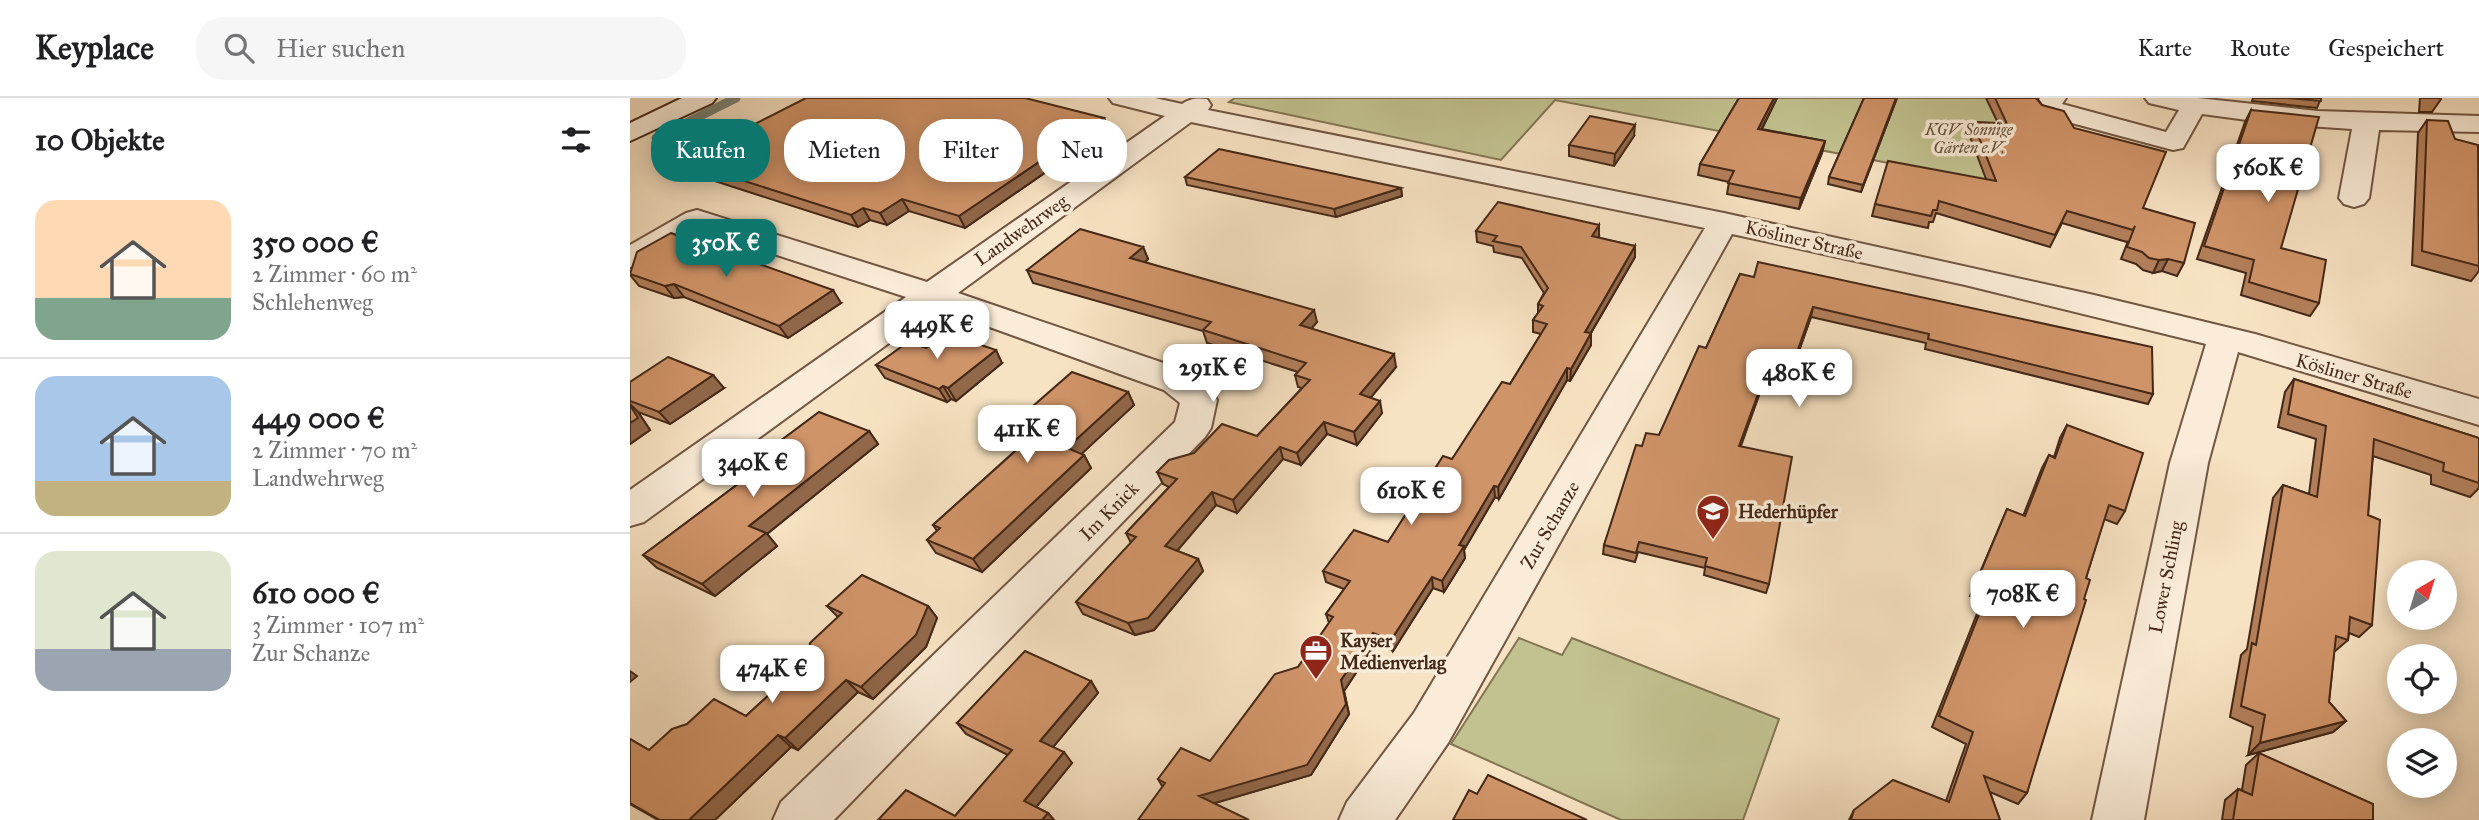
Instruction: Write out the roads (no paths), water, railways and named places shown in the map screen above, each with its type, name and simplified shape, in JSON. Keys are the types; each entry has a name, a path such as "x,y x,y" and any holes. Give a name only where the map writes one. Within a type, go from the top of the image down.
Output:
{"street":[{"path":"630,133 703,98"},
{"name":"Kösliner Straße","path":"1122,98 1197,106 1724,222 2225,338 2479,412"},
{"path":"2053,98 2047,108 2173,142 2194,106"},
{"path":"2158,98 2194,106 2367,122 2479,124"},
{"name":"Landwehrweg","path":"630,511 930,294 1197,106"},
{"path":"2354,198 2367,122"},
{"path":"630,258 697,219 930,294"},
{"name":"Zur Schanze","path":"1365,820 1431,728 1724,222"},
{"name":"Im Knick","path":"799,820 1192,428 1199,400 1177,382 930,294"},
{"name":"Lower Schling","path":"2118,820 2189,463 2225,338"}],"waterway":[{"path":"694,119 736,98"}],"place":[{"name":"Hederhüpfer","path":"1713,541"},
{"name":"Kayser Medienverlag","path":"1316,681"}],"park label":[{"name":"KGV Sonnige Gärten e.V.","path":"1969,138"}]}
